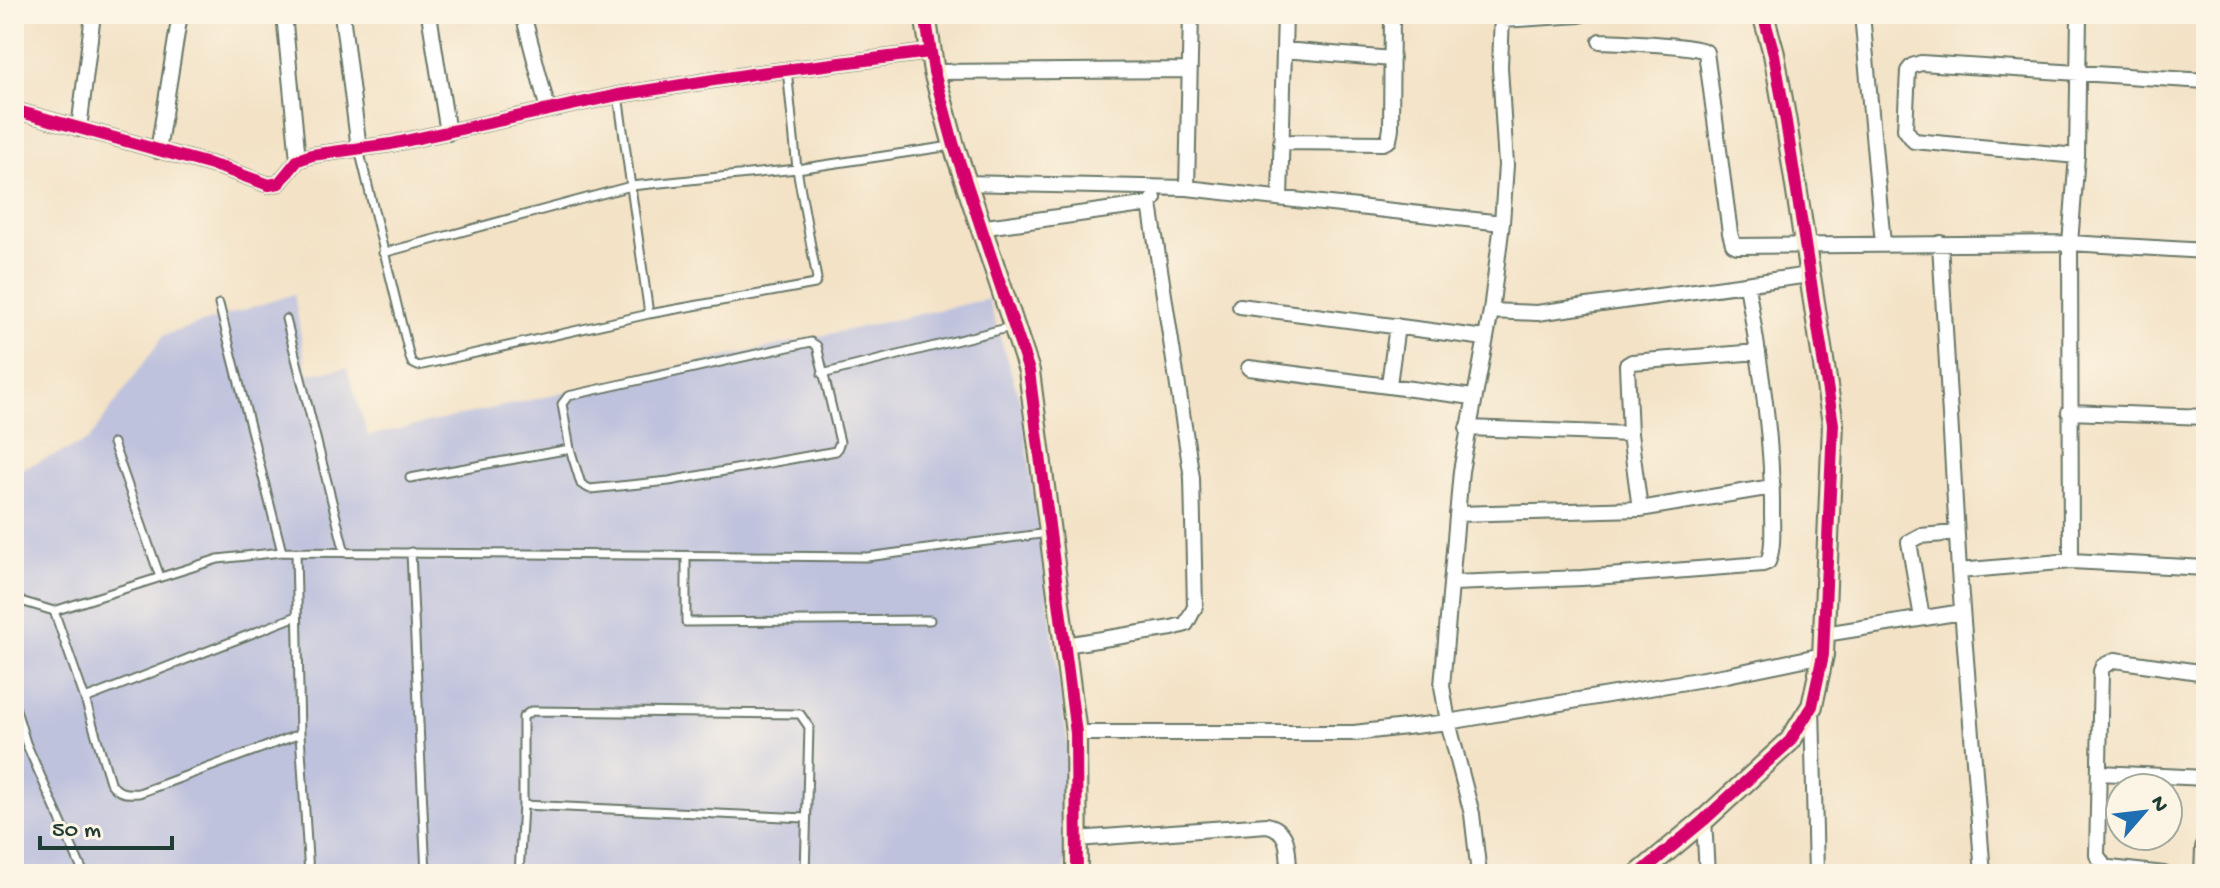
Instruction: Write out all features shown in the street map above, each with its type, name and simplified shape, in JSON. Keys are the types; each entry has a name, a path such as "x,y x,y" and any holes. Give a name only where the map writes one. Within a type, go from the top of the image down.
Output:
{"street":[{"path":"79,129 93,14"},
{"path":"158,151 180,14"},
{"path":"284,14 298,160"},
{"path":"342,14 359,149"},
{"path":"429,14 448,133"},
{"path":"523,14 548,110"},
{"path":"925,14 932,62 964,183 1029,371 1076,733 1077,874"},
{"path":"1187,188 1191,14"},
{"path":"1280,198 1285,14"},
{"path":"1281,142 1387,142 1391,128 1392,14"},
{"path":"1763,14 1774,54 1807,246 1833,424 1824,644 1812,706 1816,874"},
{"path":"1862,14 1883,244"},
{"path":"2071,561 2070,243 2077,156 2079,14"},
{"path":"1479,874 1472,814 1442,686 1467,428 1491,311 1502,223 1506,165 1500,67 1502,17 1580,15"},
{"path":"1600,41 1665,47 1692,46 1706,52 1731,241 1737,246 2070,243 2206,251"},
{"path":"1284,50 1392,59"},
{"path":"14,110 231,170 269,185 283,180 298,160 312,155 448,133 618,95 787,69 932,62 1189,70"},
{"path":"2077,156 1914,141 1905,129 1908,71 1916,64 2206,81"},
{"path":"964,183 1187,188 1502,223"},
{"path":"1065,645 1186,624 1195,607 1192,478 1150,204 1157,186"},
{"path":"979,228 1150,204"},
{"path":"1940,243 1956,533 1983,874"},
{"path":"1491,311 1537,313 1809,275"},
{"path":"1453,583 1582,578 1763,564 1770,558 1770,426 1747,284"},
{"path":"1240,306 1485,338"},
{"path":"1389,384 1397,326"},
{"path":"1640,509 1630,434 1626,368 1629,363 1758,352"},
{"path":"1249,368 1473,397"},
{"path":"2069,412 2206,417"},
{"path":"1467,428 1630,434"},
{"path":"1457,514 1640,509 1772,487"},
{"path":"1922,618 1909,542 1920,536 1956,533"},
{"path":"1959,571 2071,561 2206,568"},
{"path":"1076,733 1354,733 1448,722 1727,675 1824,644 1922,618 1962,612"},
{"path":"2164,874 2110,868 2097,855 2101,671 2103,666 2115,660 2206,673"},
{"path":"1639,874 1704,820 1790,741 1812,706"},
{"path":"2099,773 2206,778"},
{"path":"1704,820 1707,874"},
{"path":"1077,839 1267,825 1277,827 1285,835 1289,874"},
{"path":"2205,874 2206,848"}],"lane":[{"path":"359,149 410,358 418,366 649,314 815,284 817,279 797,169 787,69"},
{"path":"618,95 649,314"},
{"path":"383,253 631,186 797,169 954,146"},
{"path":"219,304 282,552"},
{"path":"286,319 345,553"},
{"path":"822,374 1013,327"},
{"path":"811,342 817,346 840,442 836,451 669,481 590,489 581,484 570,449 562,404 568,396 811,342"},
{"path":"113,443 160,577"},
{"path":"410,478 570,449"},
{"path":"14,599 54,611 218,559 282,552 867,557 1050,532"},
{"path":"296,552 300,734 309,874"},
{"path":"411,552 426,874"},
{"path":"686,557 686,622 930,620"},
{"path":"54,611 110,782 115,789 125,794 139,793 300,734"},
{"path":"85,699 297,616"},
{"path":"14,703 26,743 84,874"},
{"path":"519,874 523,717 527,712 800,714 809,727 805,874"},
{"path":"523,805 805,818"}],"shaded area":[{"path":"294,294 307,374 347,368 368,436 988,299 1021,404 1068,747 1064,874 14,874 14,472 88,441 164,335"}],"cycle path":[{"path":"925,14 934,72 954,146 1029,371 1076,733 1077,874"},
{"path":"1639,874 1704,820 1790,741 1812,706 1823,655 1833,424 1786,122 1774,54 1763,14"},
{"path":"14,110 223,168 269,185 279,183 298,160 312,155 391,144 618,95 752,74 930,52"}]}
